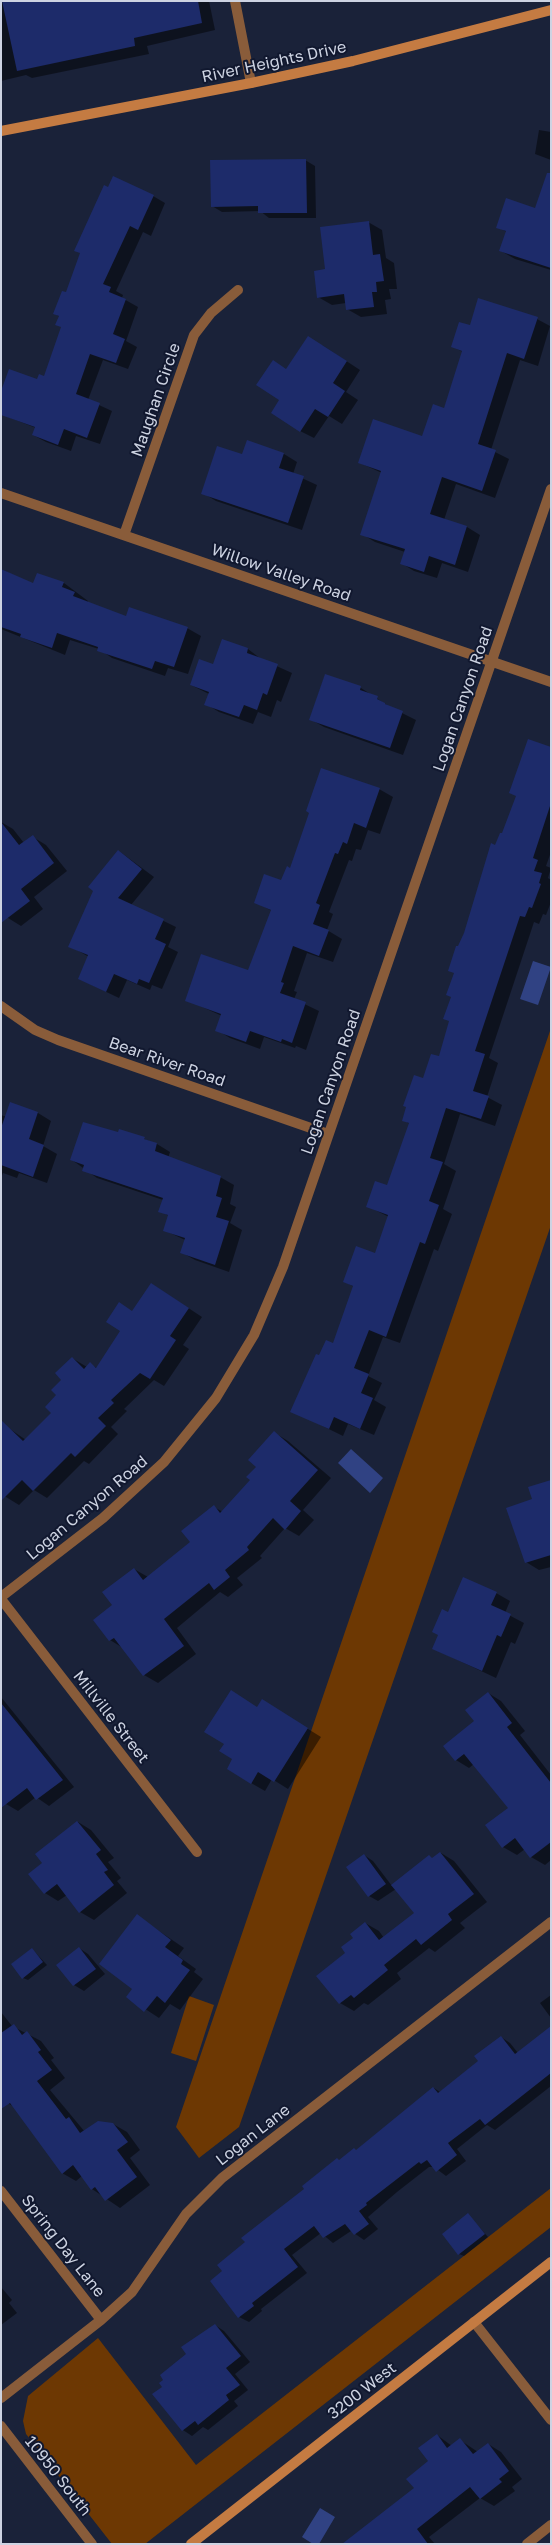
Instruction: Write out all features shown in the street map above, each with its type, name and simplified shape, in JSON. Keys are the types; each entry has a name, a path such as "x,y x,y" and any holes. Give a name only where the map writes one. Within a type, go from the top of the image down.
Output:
{"street":[{"path":"235,1 251,83"},
{"name":"River Heights Drive","path":"1,130 353,62 551,10"},
{"name":"Maughan Circle","path":"124,535 194,335 211,313 238,290"},
{"name":"Logan Canyon Road","path":"1,1598 134,1491 170,1456 216,1398 236,1367 270,1301 551,488"},
{"name":"Willow Valley Road","path":"1,493 551,682"},
{"name":"Bear River Road","path":"1,1006 35,1030 58,1040 328,1134"},
{"name":"Millville Street","path":"1,1598 197,1852"},
{"name":"Logan Lane","path":"1,2398 101,2320 132,2292 175,2228 209,2189 551,1922"},
{"name":"Spring Day Lane","path":"1,2191 101,2320"},
{"name":"3200 West","path":"191,2544 551,2262"},
{"path":"474,2322 551,2420"},
{"name":"10950 South","path":"1,2426 92,2544"},
{"path":"526,2544 551,2525"}],"shaded area":[{"path":"551,1028 551,1225 239,2127 199,2158 176,2127"},
{"path":"189,1996 214,2005 196,2061 171,2053"},
{"path":"551,2188 551,2227 145,2544 112,2544 26,2434 23,2421 28,2396 98,2338 196,2465"}],"water":[{"path":"533,961 551,967 538,1005 520,999"},
{"path":"351,1449 383,1478 370,1493 338,1463"},
{"path":"320,2508 335,2517 319,2544 313,2544 302,2537"}],"building":[{"path":"2,1 198,1 202,23 134,38 135,46 17,71"},
{"path":"306,159 307,213 258,213 258,206 211,207 210,160"},
{"path":"547,173 551,173 551,268 499,251 506,231 496,228 506,198 535,208"},
{"path":"113,176 154,195 138,230 130,226 103,284 111,287 109,292 126,299 113,334 125,339 116,363 90,354 76,394 100,403 87,438 64,429 58,445 32,435 35,427 1,415 1,391 9,369 37,379 39,374 44,376 61,327 55,325 59,316 53,314 62,291 66,292 80,253 74,251 104,185 108,187"},
{"path":"369,221 373,255 380,254 384,281 376,282 377,292 372,292 374,307 346,310 344,294 317,298 314,271 325,269 320,227"},
{"path":"478,298 538,317 524,359 507,353 478,444 496,450 482,491 442,477 430,514 467,526 455,565 429,556 424,572 400,564 405,549 360,535 381,471 358,463 373,419 422,436 433,404 444,408 462,351 451,347 459,322 470,325"},
{"path":"308,336 347,361 333,383 345,391 328,417 315,409 300,432 271,413 279,400 256,385 273,360 286,369"},
{"path":"247,440 284,453 279,468 304,476 288,523 201,494 217,446 242,454"},
{"path":"1,569 33,583 37,573 64,582 62,587 75,592 73,596 126,616 129,607 188,627 174,667 155,661 152,669 97,651 98,647 57,633 52,648 20,637 21,634 1,627"},
{"path":"222,639 248,648 247,653 278,664 267,695 263,693 257,710 244,705 239,717 204,705 209,692 190,685 199,659 213,664"},
{"path":"325,674 361,686 360,690 378,696 377,699 385,704 403,711 390,748 309,720"},
{"path":"528,739 551,747 551,803 533,858 538,860 534,871 542,873 539,883 541,884 532,908 529,907 525,917 520,916 475,1051 485,1054 473,1091 489,1096 481,1119 446,1108 430,1158 443,1162 429,1201 439,1205 425,1244 420,1242 386,1337 369,1330 354,1368 369,1374 361,1393 373,1398 360,1429 334,1417 329,1429 290,1412 316,1354 319,1355 326,1340 333,1343 353,1286 343,1282 356,1246 375,1253 388,1215 366,1207 375,1181 387,1185 409,1123 402,1121 406,1107 403,1106 414,1075 423,1078 431,1054 439,1056 449,1021 443,1019 451,997 446,995 454,973 448,971 456,946 458,946 464,933 491,843 495,845 500,833 502,833 516,796 509,793"},
{"path":"321,768 380,788 366,828 354,823 347,844 343,842 338,854 335,853 316,903 320,905 313,924 329,930 319,956 293,946 281,982 284,983 280,993 306,1002 292,1043 282,1039 281,1042 250,1031 246,1042 215,1031 221,1014 185,1001 201,954 248,970 271,910 254,903 264,874 281,880 287,866 290,868 309,813 306,811"},
{"path":"1,822 19,845 33,835 54,863 21,889 30,901 1,923"},
{"path":"118,850 142,869 118,898 164,919 155,939 166,944 149,983 139,979 137,984 114,974 106,992 78,979 88,955 68,947 93,891 88,887"},
{"path":"10,1102 38,1112 29,1139 44,1145 33,1177 1,1165 1,1128"},
{"path":"83,1122 118,1132 119,1129 145,1137 144,1139 157,1143 155,1151 221,1176 216,1196 222,1198 216,1217 229,1221 215,1265 180,1253 185,1238 163,1231 168,1215 158,1212 163,1198 82,1171 84,1165 70,1160"},
{"path":"151,1283 189,1308 170,1336 176,1340 150,1379 140,1373 111,1400 114,1403 98,1418 106,1426 75,1457 71,1453 33,1491 22,1480 1,1501 1,1420 23,1441 51,1413 45,1407 56,1395 51,1390 61,1380 55,1373 72,1357 84,1369 90,1362 96,1368 120,1331 106,1322 119,1302 132,1311"},
{"path":"274,1431 318,1470 290,1501 301,1511 285,1530 273,1518 247,1547 249,1550 225,1570 230,1577 214,1590 209,1583 164,1619 184,1646 143,1676 114,1638 109,1641 93,1620 112,1605 102,1592 134,1568 143,1580 190,1542 181,1531 214,1505 220,1513 250,1480 246,1477 256,1467 248,1460"},
{"path":"551,1480 551,1555 525,1563 506,1508 532,1499 528,1487"},
{"path":"463,1577 497,1592 491,1605 511,1614 501,1637 497,1635 482,1671 432,1649 438,1635 432,1632 442,1609 448,1612"},
{"path":"231,1690 257,1707 262,1699 308,1728 274,1782 258,1772 251,1784 227,1769 232,1759 219,1751 224,1744 204,1732"},
{"path":"488,1692 512,1723 507,1727 551,1783 551,1842 530,1858 515,1838 502,1848 485,1825 508,1808 464,1754 455,1761 443,1746 474,1721 465,1710"},
{"path":"1,1703 63,1780 36,1800 27,1788 1,1808"},
{"path":"77,1821 101,1850 96,1854 108,1870 104,1872 114,1885 79,1913 57,1884 44,1894 28,1874 42,1863 35,1854"},
{"path":"440,1852 474,1894 448,1914 452,1920 421,1945 416,1939 384,1965 388,1970 354,1998 351,1995 339,2004 316,1976 345,1953 341,1947 353,1938 350,1934 365,1922 379,1940 414,1913 391,1885 429,1855 432,1858"},
{"path":"364,1854 386,1884 368,1897 346,1867"},
{"path":"137,1914 171,1940 165,1947 183,1960 181,1964 190,1970 165,2003 157,1996 144,2012 126,1997 132,1989 99,1964"},
{"path":"79,1947 96,1969 73,1986 56,1965"},
{"path":"32,1948 43,1962 22,1979 11,1964"},
{"path":"14,2024 22,2035 27,2031 41,2050 38,2052 52,2070 37,2081 66,2119 69,2117 80,2133 98,2121 113,2123 128,2142 117,2150 137,2177 105,2201 95,2187 91,2190 73,2165 62,2174 10,2103 1,2109 1,2033"},
{"path":"551,2026 551,2073 485,2125 480,2119 448,2143 457,2155 436,2172 427,2160 421,2164 419,2162 366,2203 367,2205 359,2211 369,2224 354,2235 345,2224 323,2238 314,2226 284,2249 298,2267 252,2303 254,2306 238,2318 210,2281 222,2271 217,2265 245,2242 241,2238 304,2189 302,2186 337,2158 339,2160 354,2148 356,2150 433,2087 438,2093 478,2061 474,2056 501,2036 515,2054"},
{"path":"468,2213 485,2234 458,2255 442,2234"},
{"path":"215,2324 241,2356 226,2368 240,2385 226,2395 229,2400 198,2425 195,2421 182,2431 152,2394 162,2387 159,2383 163,2380 160,2375 186,2354 181,2347"},
{"path":"437,2434 447,2448 460,2438 473,2454 488,2443 509,2471 499,2479 502,2482 480,2499 470,2487 417,2529 428,2544 342,2544 414,2488 406,2479 428,2461 418,2448"}]}
